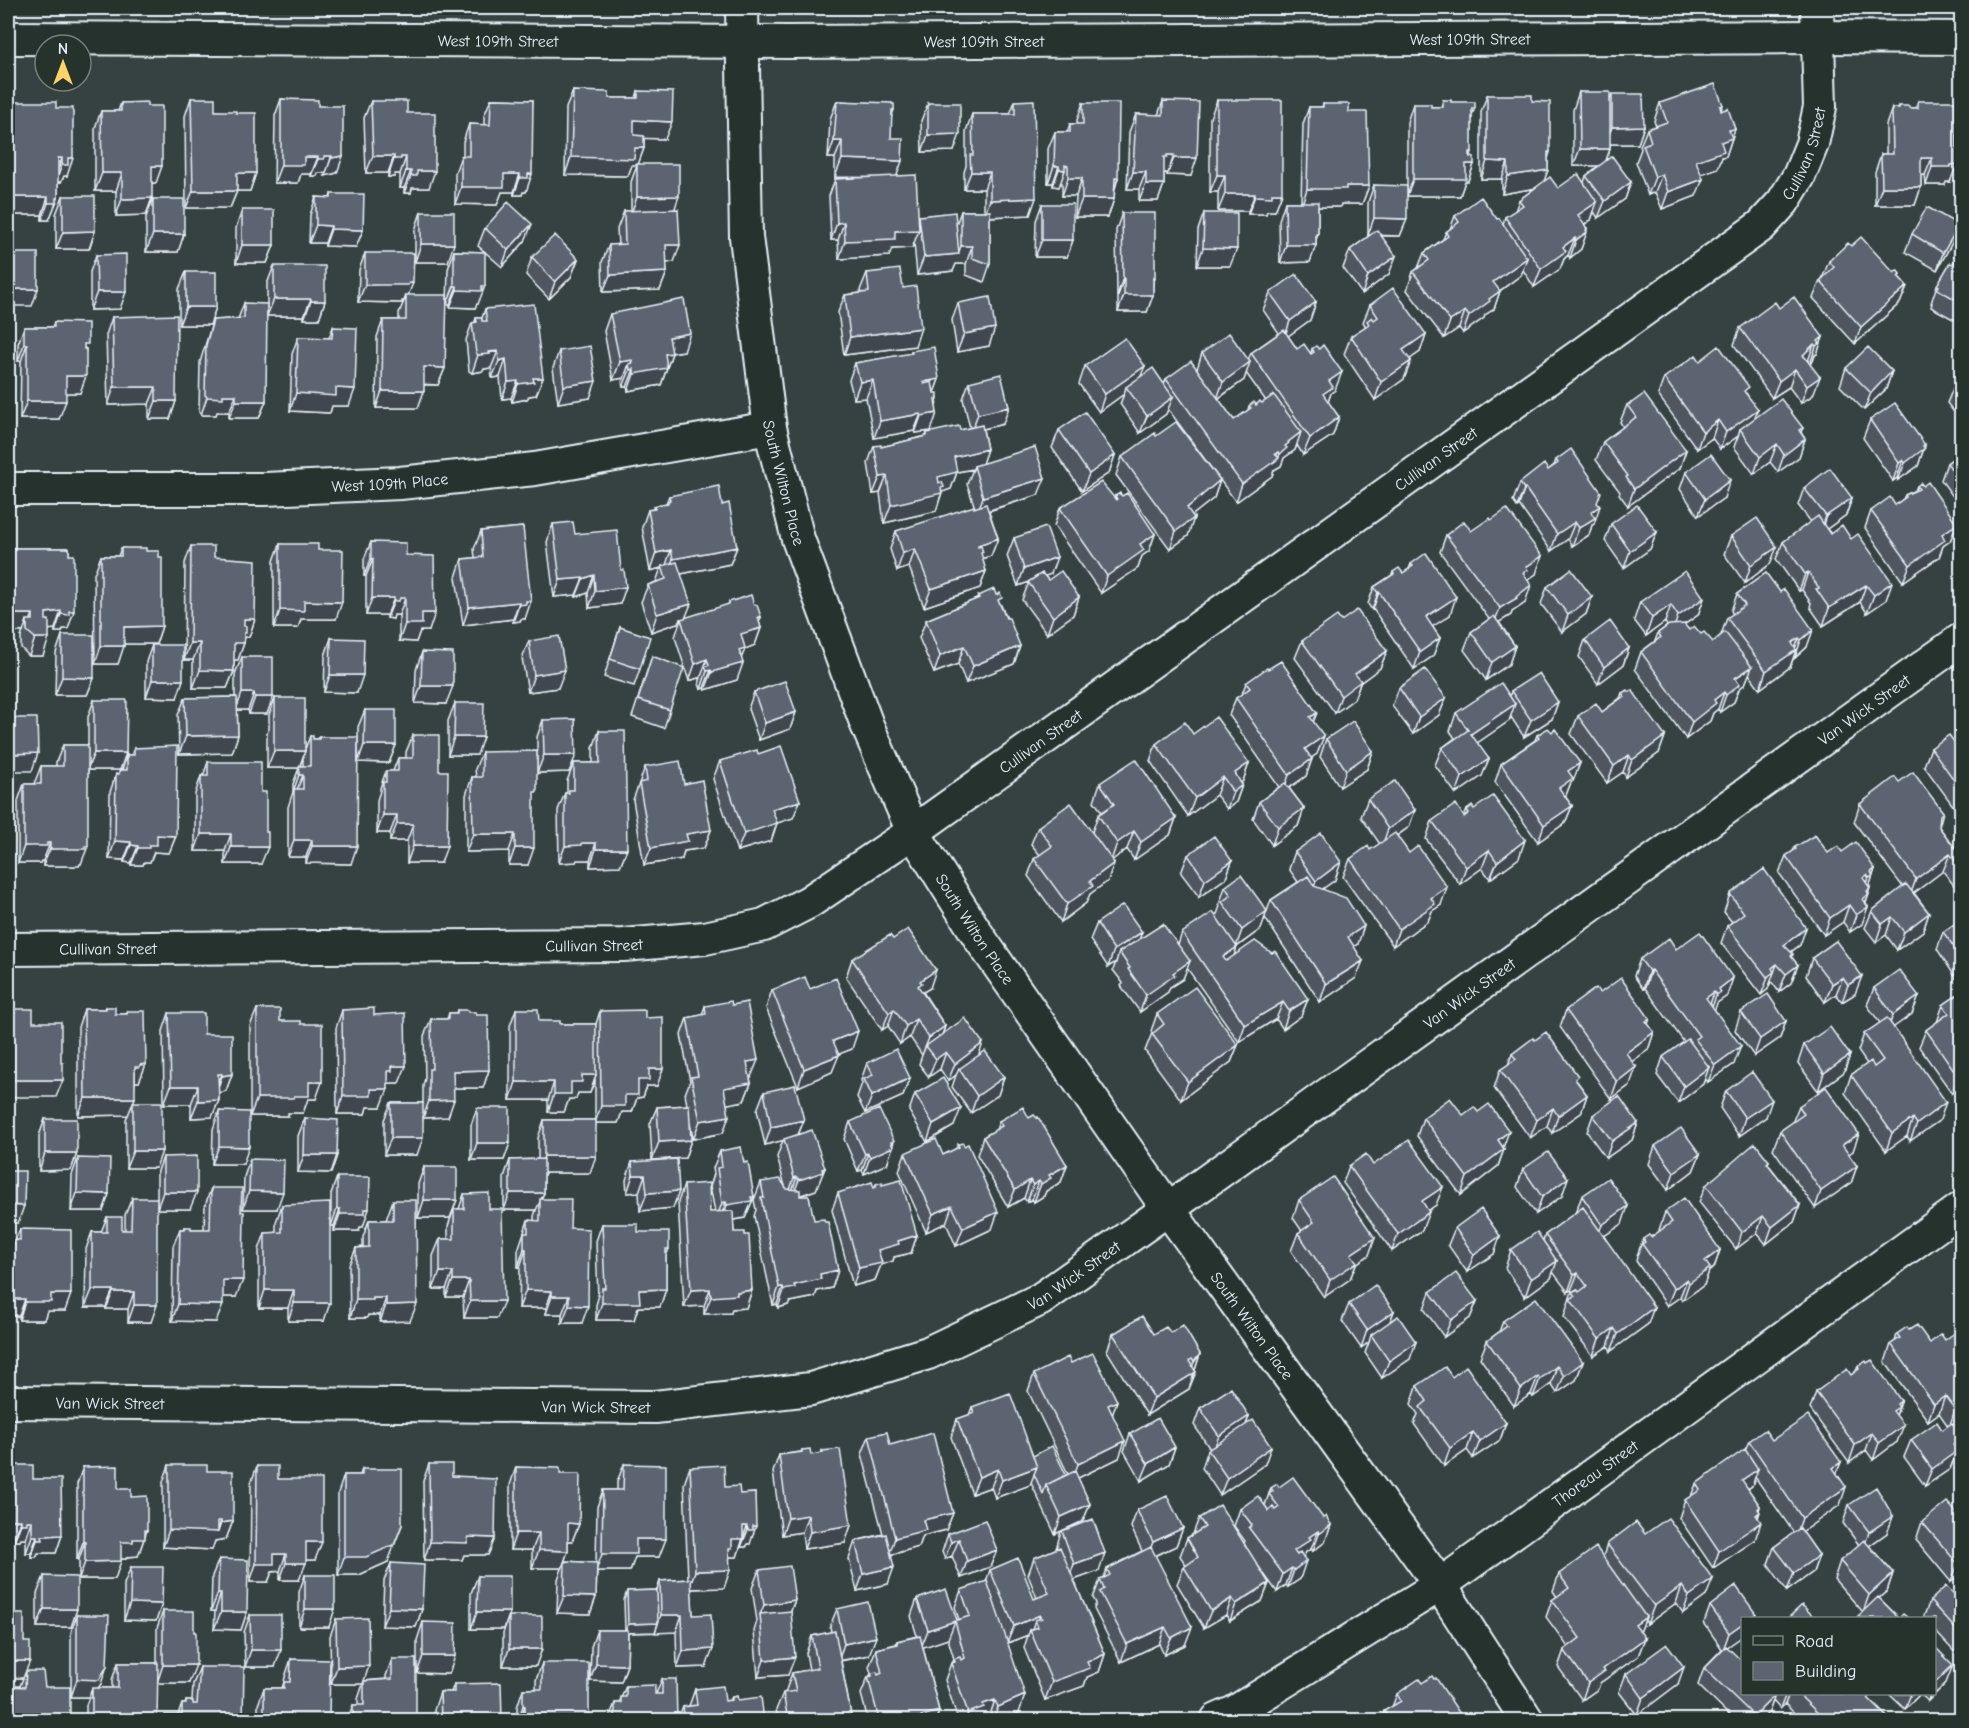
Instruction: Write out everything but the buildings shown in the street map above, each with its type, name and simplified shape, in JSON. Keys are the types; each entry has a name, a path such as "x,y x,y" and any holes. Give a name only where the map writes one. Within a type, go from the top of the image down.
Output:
{"street":[{"name":"South Wilton Place","path":"742,8 746,237 770,428 798,539 867,725 913,832 981,940 1168,1209 1440,1585 1527,1720"},
{"name":"West 109th Street","path":"8,38 741,42 1817,22 1962,38"},
{"name":"Cullivan Street","path":"8,949 624,945 705,938 764,925 808,902 913,832 1761,226 1783,202 1799,176 1812,144 1820,107 1817,22"},
{"name":"West 109th Place","path":"8,489 265,489 400,483 535,469 770,428"},
{"name":"Van Wick Street","path":"8,1402 655,1407 811,1389 928,1353 1041,1299 1962,639"},
{"name":"Thoreau Street","path":"1217,1720 1233,1713 1440,1585 1962,1208"}]}
